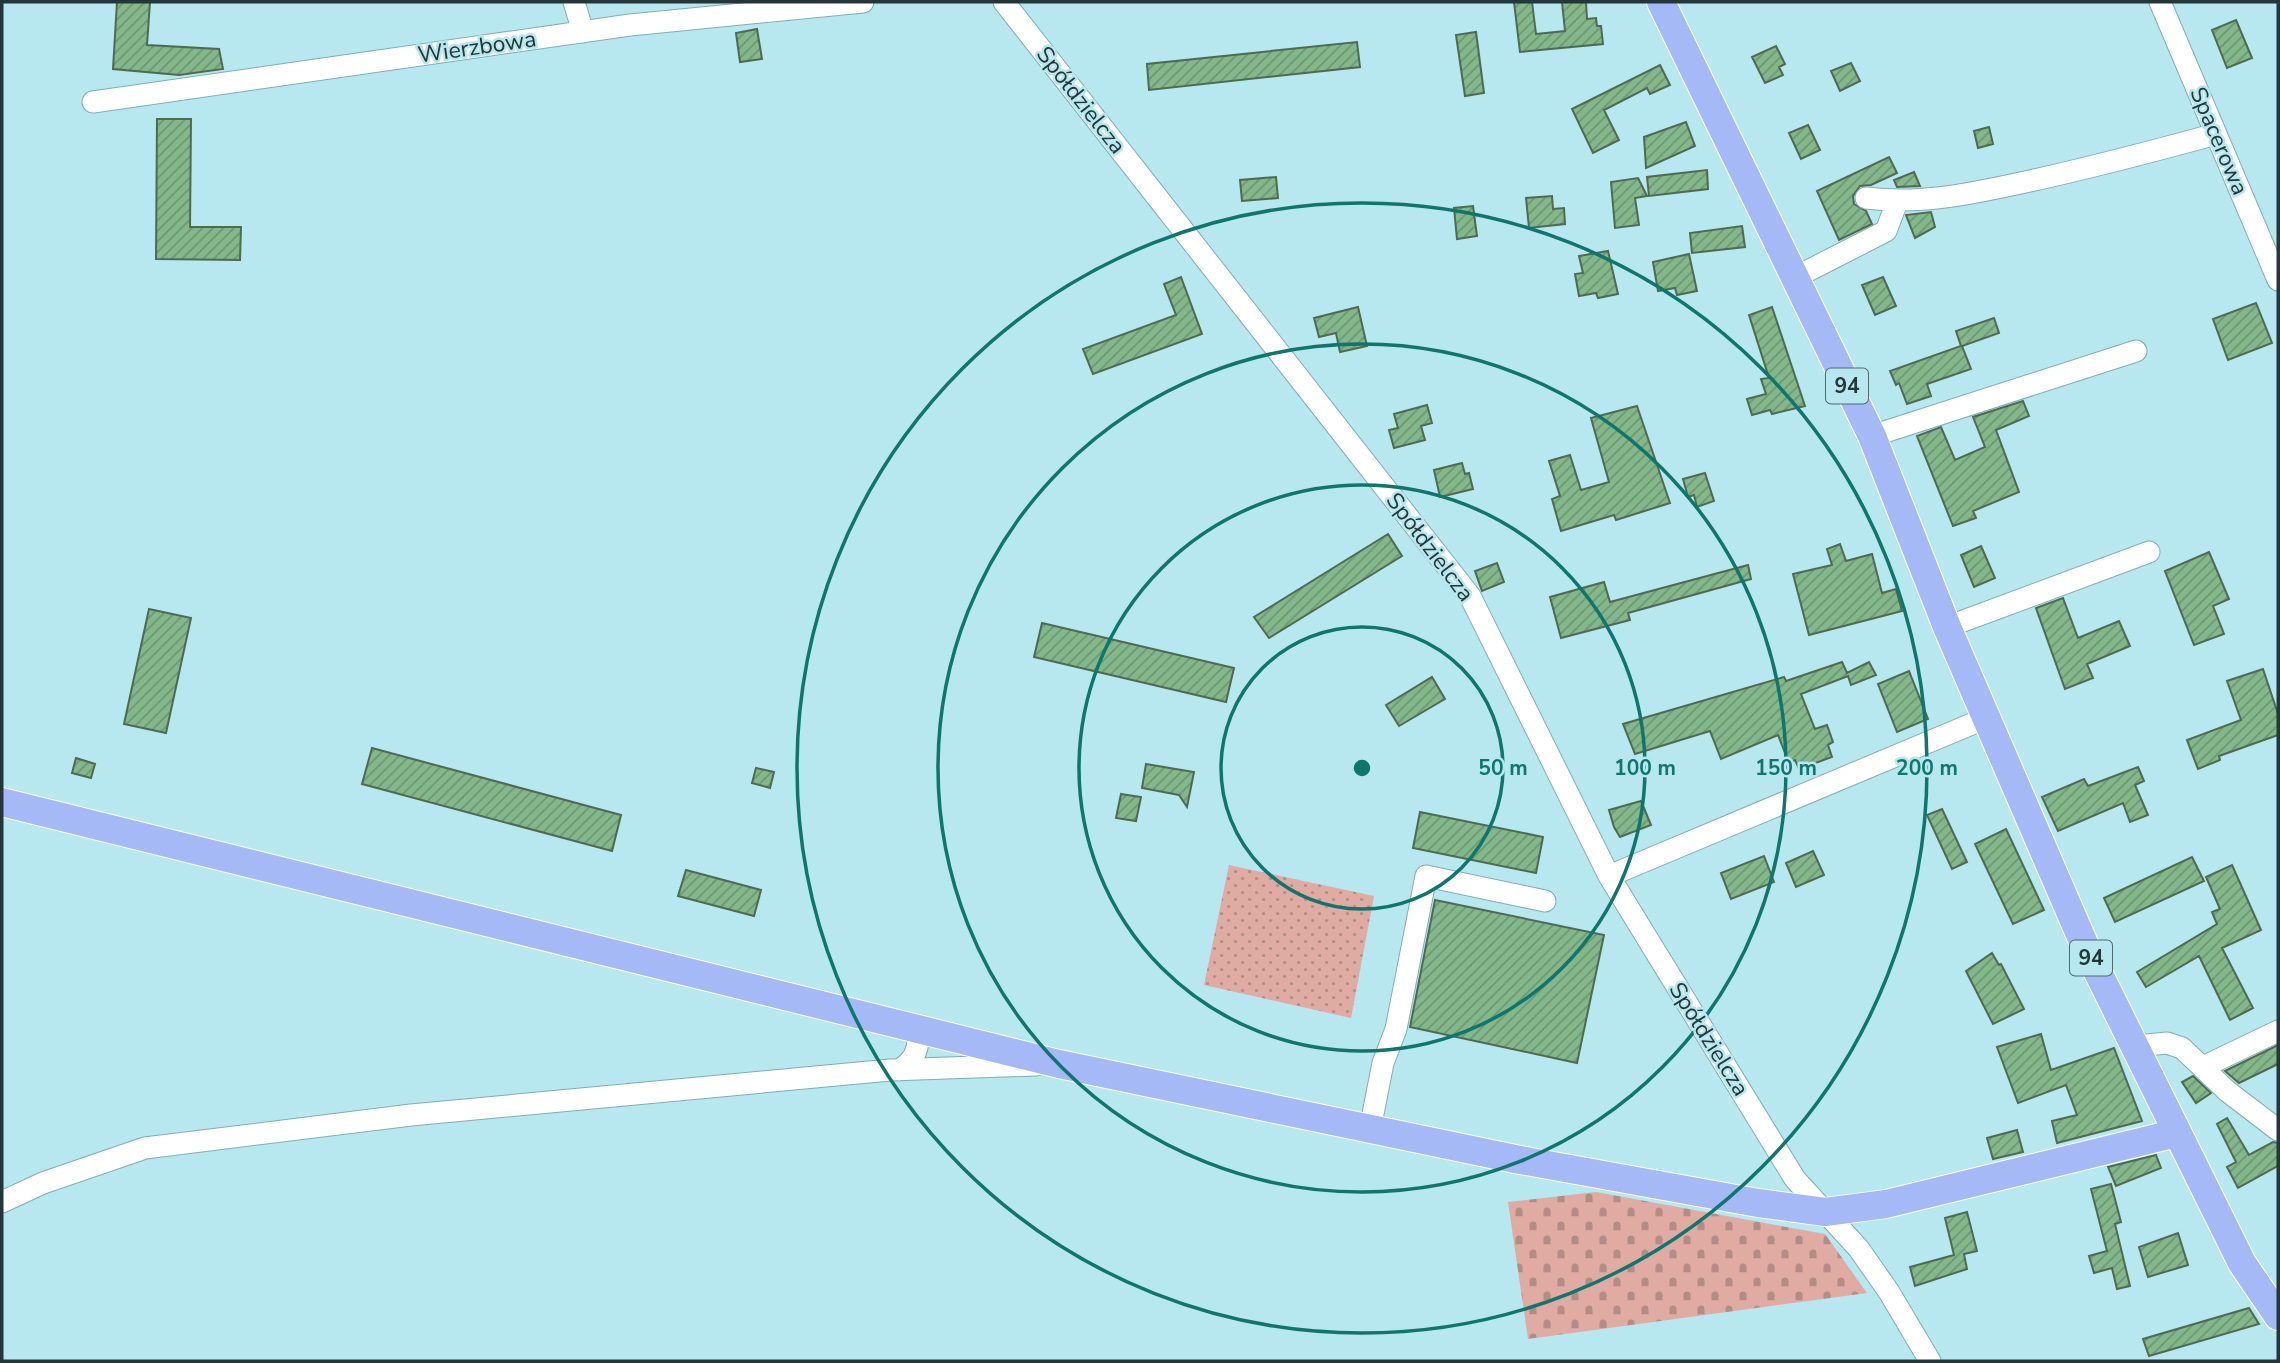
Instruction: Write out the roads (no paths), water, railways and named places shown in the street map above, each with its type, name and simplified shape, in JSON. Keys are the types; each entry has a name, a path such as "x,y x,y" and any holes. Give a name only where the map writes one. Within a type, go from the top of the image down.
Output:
{"main road":[{"name":"94","path":"1661,2 1872,436 1947,627 2052,874 2242,1264 2278,1316"},
{"path":"2,802 1059,1064 1370,1129 1749,1202 1825,1212 1886,1204 2177,1133"}],"street":[{"path":"574,2 583,32"},
{"name":"Wierzbowa","path":"93,102 583,32 863,2"},
{"name":"Spółdzielcza","path":"1004,2 1470,596 1609,876 1795,1179 1859,1249 1889,1292 1930,1361"},
{"name":"Spacerowa","path":"2160,2 2278,280"},
{"path":"1866,198 1897,201 1984,191 2113,163 2216,134"},
{"path":"1794,278 1886,231 1897,201"},
{"path":"1872,436 2136,351"},
{"path":"1947,627 2149,552"},
{"path":"1609,876 1986,718"},
{"path":"1370,1129 1383,1062 1396,1029 1426,876 1545,901"},
{"path":"899,1070 911,1061 916,1051 918,1038 915,1028"},
{"path":"2203,1067 2278,1031"},
{"path":"2136,1046 2158,1043 2175,1045 2227,1091 2278,1130"},
{"path":"2,1202 43,1183 145,1148 411,1115 899,1070 1059,1064"}]}
